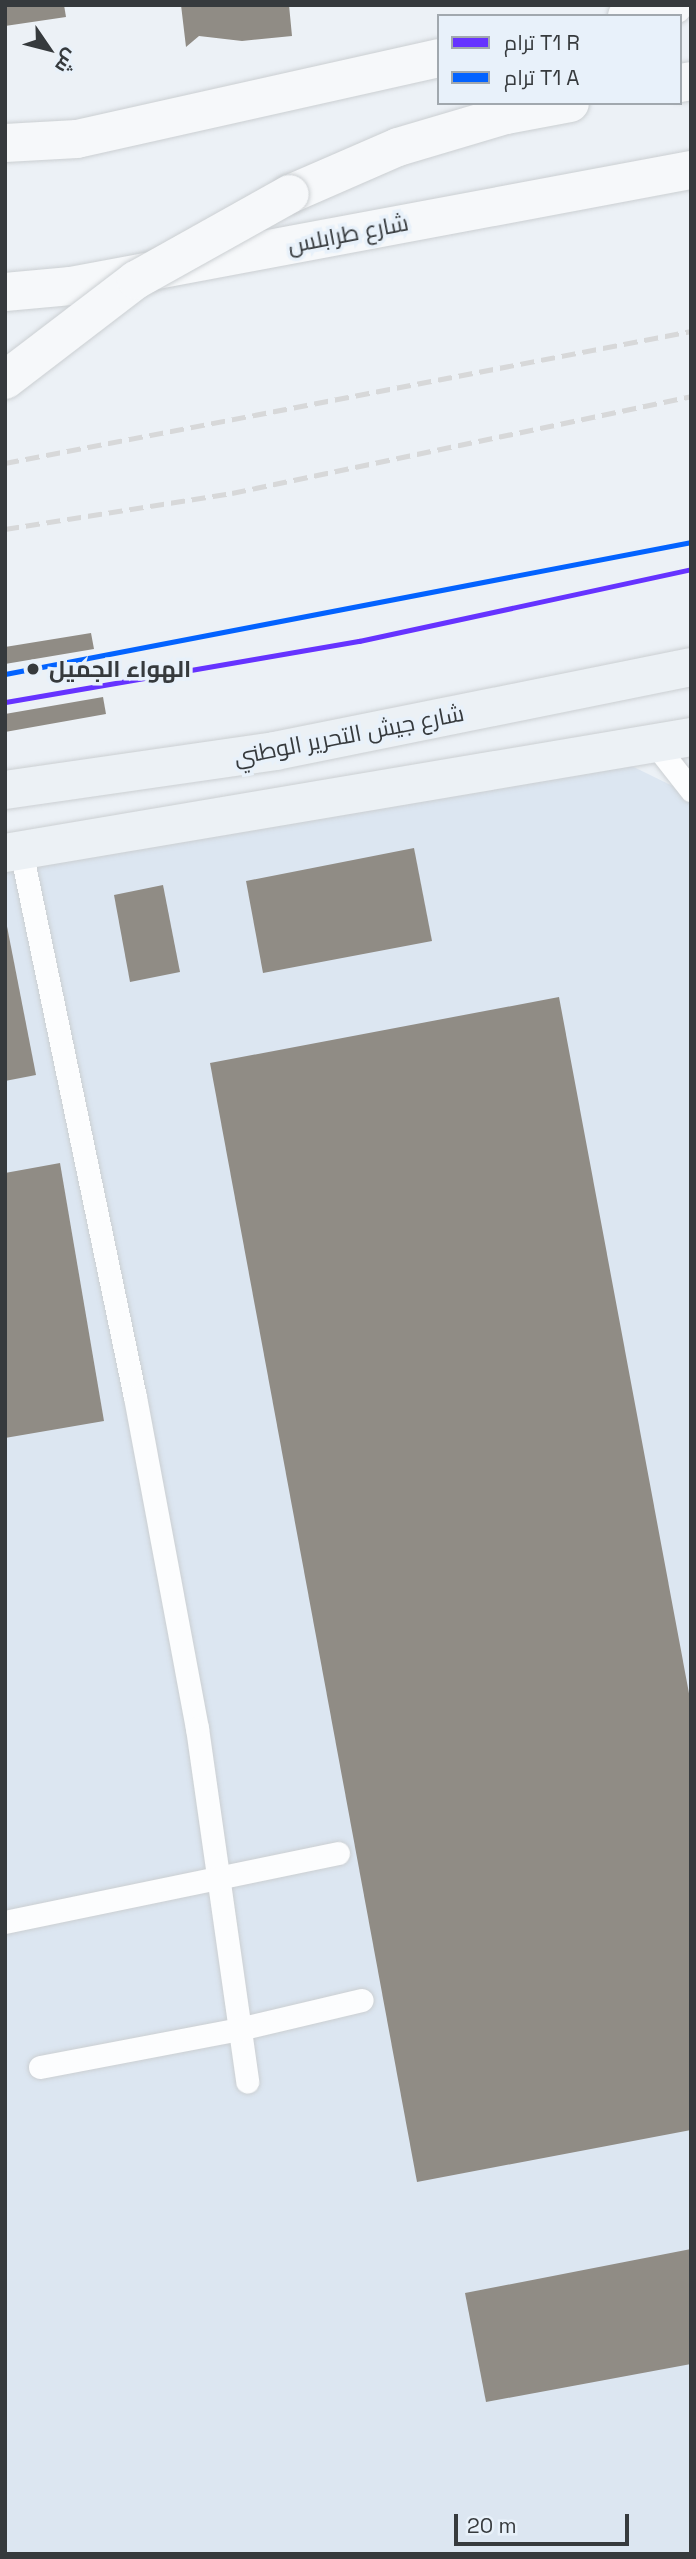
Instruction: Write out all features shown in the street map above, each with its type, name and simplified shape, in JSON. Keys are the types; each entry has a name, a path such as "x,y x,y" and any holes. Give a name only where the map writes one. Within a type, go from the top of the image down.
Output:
{"highway":[{"name":"شارع جيش التحرير الوطني","path":"5,790 275,751 691,667"},
{"path":"13,852 691,737"}],"main road":[{"path":"636,14 674,5"},
{"path":"5,143 77,139 437,58"},
{"path":"5,380 136,279 290,194 398,147 506,115 559,105"},
{"name":"شارع طرابلس","path":"5,292 71,286 691,170"}],"lane":[{"path":"654,743 691,790"},
{"path":"13,852 135,1397 197,1728 247,2081"},
{"path":"5,1922 338,1853"},
{"path":"40,2067 239,2029 362,2000"}],"shaded area":[{"path":"599,750 691,795 691,2554 5,2554 5,858"}],"building":[{"path":"5,5 64,5 66,17 5,26"},
{"path":"181,5 289,5 292,36 242,41 199,36 186,47"},
{"path":"91,633 94,649 5,664 5,647"},
{"path":"103,697 106,714 5,732 5,714"},
{"path":"414,848 432,941 263,973 246,881"},
{"path":"163,885 180,972 130,982 114,895"},
{"path":"5,916 36,1075 5,1081"},
{"path":"559,997 691,1704 691,2130 417,2182 210,1063"},
{"path":"60,1163 104,1421 5,1438 5,1173"},
{"path":"691,2249 691,2364 486,2402 465,2293"}],"railway":[{"path":"5,463 691,331"},
{"path":"5,529 232,493 691,396"}],"transit line":[{"path":"5,674 691,542"},
{"path":"5,702 359,641 691,569"}],"place":[{"name":"الهواء الجميل","path":"33,669"}]}
